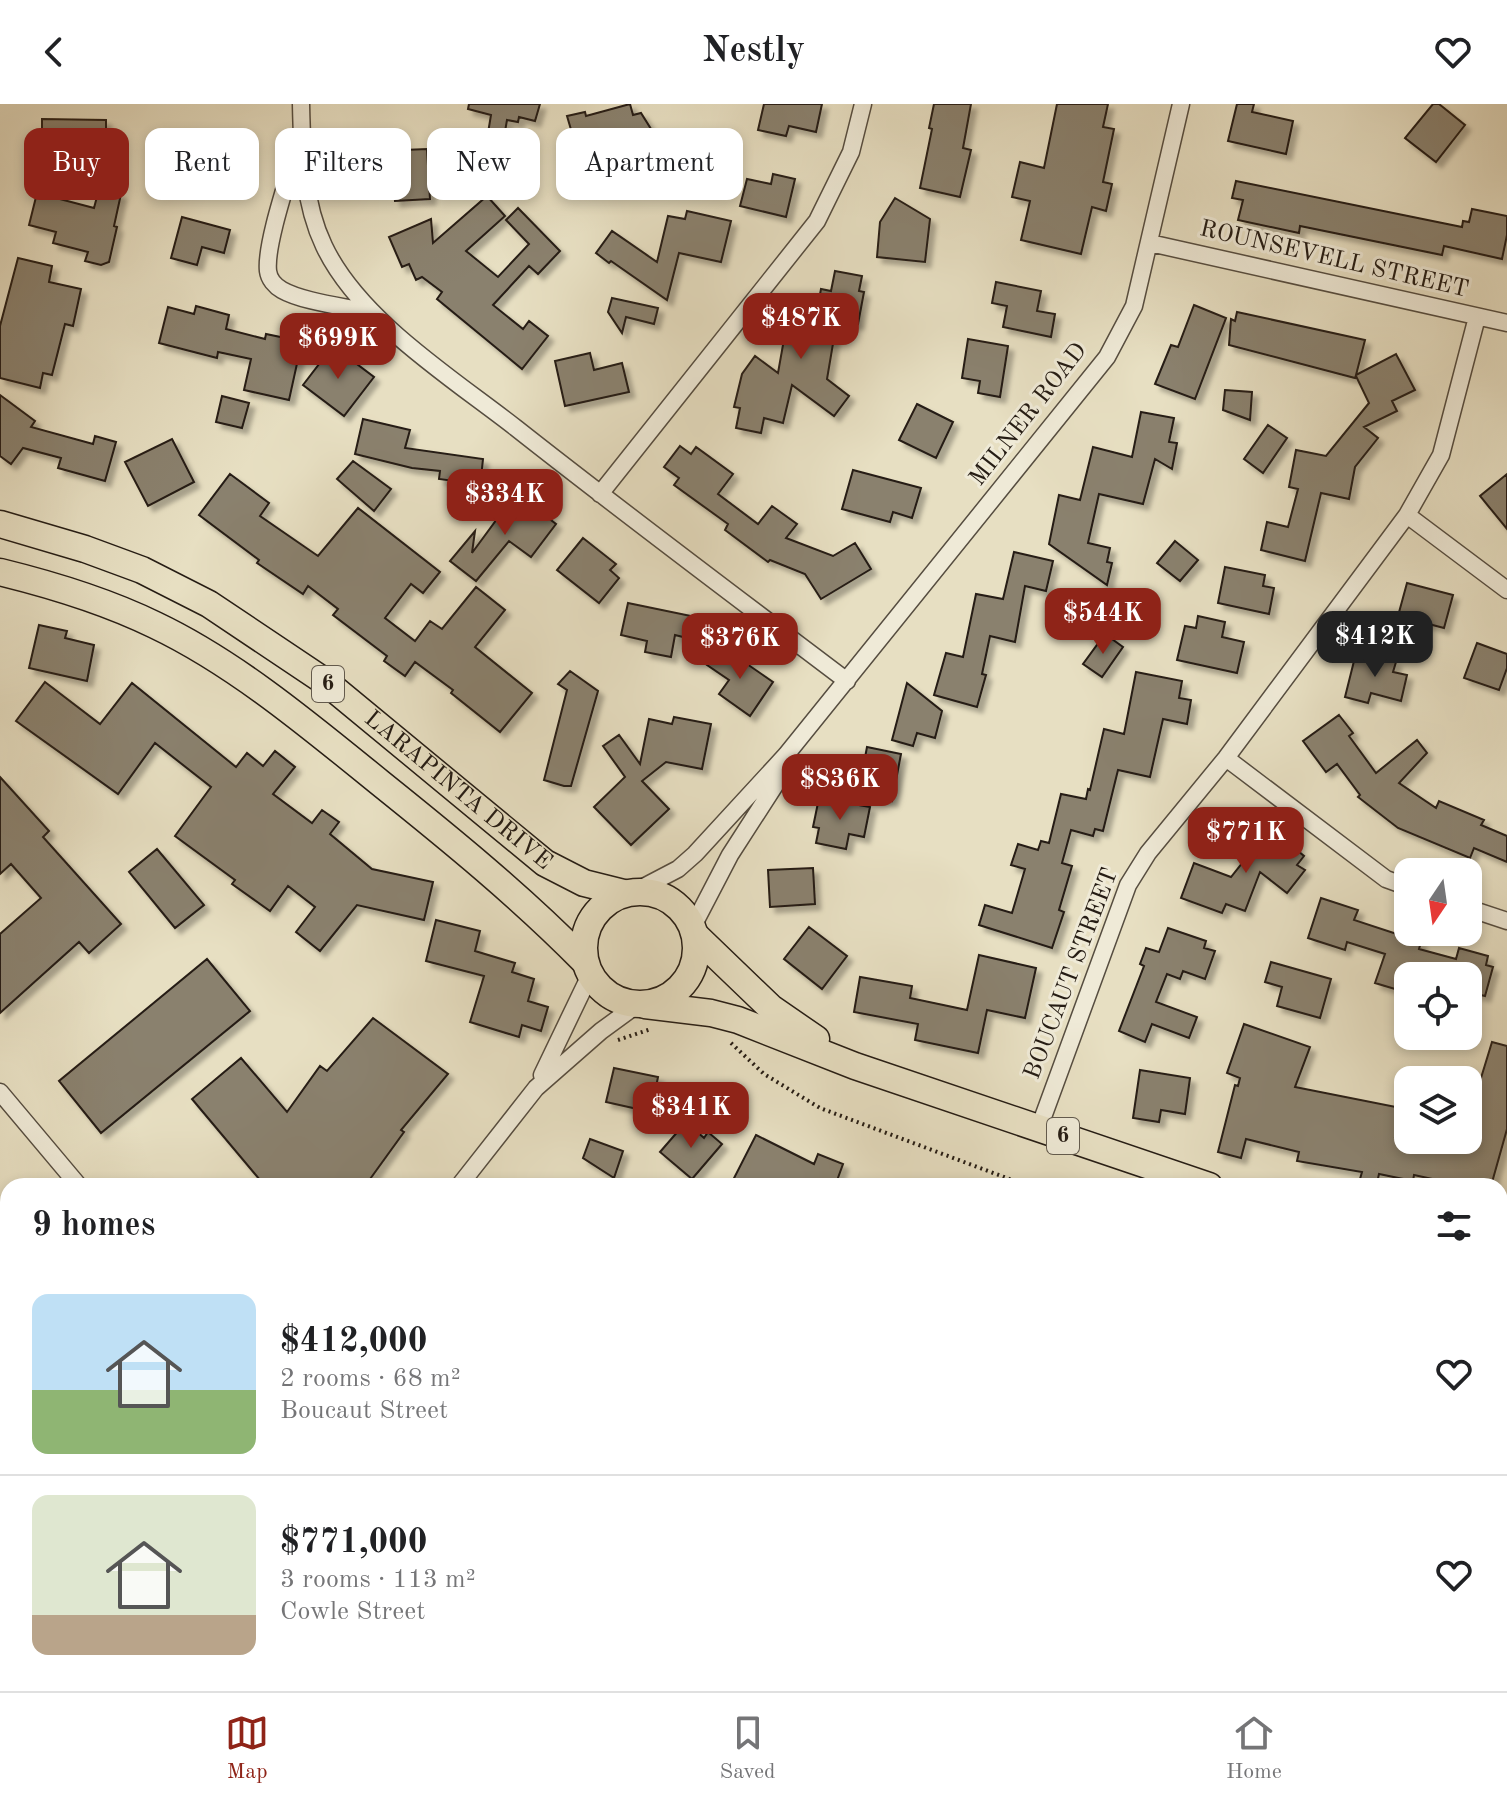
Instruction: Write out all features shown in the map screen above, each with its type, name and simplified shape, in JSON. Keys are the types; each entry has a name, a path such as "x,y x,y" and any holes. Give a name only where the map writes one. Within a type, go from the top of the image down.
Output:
{"main road":[{"name":"LARAPINTA DRIVE","path":"0,524 128,565 209,604 327,683 545,863 584,883 629,893"},
{"name":"LARAPINTA DRIVE","path":"0,572 84,596 155,624 228,668 333,744 501,881 587,968"},
{"name":"6","path":"629,893 656,895 672,902 685,914 694,931 771,1008 805,1032 839,1053 918,1086"},
{"path":"587,968 583,943 588,926 598,910 629,893"},
{"path":"641,1004 662,1001 688,979 695,963 694,931"},
{"name":"6","path":"587,968 609,996 626,1003 711,1013 738,1020 855,1066 1186,1178"}],"street":[{"path":"301,104 302,128"},
{"path":"600,494 817,221 851,152 863,104"},
{"name":"MILNER ROAD","path":"694,931 740,838 824,711 1107,357 1134,306 1181,104"},
{"path":"283,200 270,249 270,279 276,286 292,294 374,313"},
{"path":"310,200 324,246 340,274 398,336 847,681"},
{"name":"ROUNSEVELL STREET","path":"1150,243 1507,323"},
{"name":"BOUCAUT STREET","path":"1039,1128 1128,885 1148,853 1226,758 1407,515 1441,455 1477,317"},
{"path":"1407,515 1507,590"},
{"name":"MILNER ROAD","path":"629,893 678,869 695,854 824,711"},
{"path":"1226,758 1386,879 1394,882"},
{"path":"1482,913 1507,921"},
{"path":"536,1088 587,968"},
{"path":"465,1178 536,1088 601,1031 641,1004"},
{"path":"0,1092 72,1178"}],"path":[{"path":"764,1074 820,1108 1007,1178"}],"building":[{"path":"469,104 540,104 535,121 519,117 518,122 507,120 506,128 489,128 491,115 468,109"},
{"path":"630,104 633,115 641,113 650,128 571,128 567,116 585,112 586,116"},
{"path":"764,104 822,104 816,132 789,126 786,136 758,130"},
{"path":"934,104 971,104 963,148 971,150 960,197 920,188"},
{"path":"1057,104 1108,104 1103,127 1114,129 1103,182 1112,184 1106,211 1092,207 1081,254 1021,240 1030,201 1012,197 1020,162 1044,168"},
{"path":"1237,104 1254,104 1252,112 1293,121 1286,154 1228,141"},
{"path":"1433,104 1439,104 1465,125 1436,162 1405,138"},
{"path":"42,119 106,120 106,128 42,128"},
{"path":"427,149 427,199 395,201 411,200 411,150"},
{"path":"773,174 795,179 786,217 740,206 747,179 771,184"},
{"path":"1236,181 1462,227 1463,221 1469,222 1472,209 1507,216 1502,259 1444,246 1442,255 1300,226 1299,233 1238,220 1243,200 1232,198"},
{"path":"895,198 930,219 925,262 877,257 880,222"},
{"path":"35,200 64,200 94,208 96,200 120,200 109,262 101,265 85,261 88,252 53,243 56,232 29,225"},
{"path":"482,200 491,200 505,216 466,251 498,277 529,244 506,220 518,208 560,251 538,274 529,266 493,305 523,329 529,321 548,336 522,369 437,299 442,292 422,277 416,280 409,264 402,267 389,237 431,219 433,243"},
{"path":"687,211 731,221 721,262 679,253 667,300 596,253 612,231 657,262 668,216 685,219"},
{"path":"182,217 230,230 224,253 202,247 197,265 171,258"},
{"path":"18,258 52,266 49,282 81,289 73,326 65,324 52,375 43,373 40,388 0,378 0,326"},
{"path":"835,271 862,276 859,291 864,292 858,324 837,320 827,379 849,396 834,416 792,385 783,423 764,418 761,433 736,428 740,408 734,407 742,374 755,356 778,373 786,328 813,332 821,289 831,291"},
{"path":"996,282 1041,291 1037,311 1055,314 1051,337 1003,327 1007,306 992,303"},
{"path":"612,298 658,308 654,324 626,317 622,333 608,312"},
{"path":"1194,305 1226,318 1195,399 1155,384 1171,345 1178,347"},
{"path":"196,306 229,315 226,329 265,339 266,334 295,340 293,348 300,350 289,400 244,390 251,359 218,352 217,358 159,343 168,307 194,314"},
{"path":"1237,312 1365,340 1356,375 1396,354 1415,390 1392,401 1397,411 1364,427 1378,438 1355,467 1349,499 1321,493 1305,561 1261,550 1267,522 1288,527 1298,489 1289,487 1296,450 1326,456 1369,403 1356,376 1229,345 1231,319 1235,321"},
{"path":"968,339 1008,346 1000,397 978,393 980,381 962,378"},
{"path":"333,346 374,377 344,416 303,385"},
{"path":"590,353 594,370 622,363 629,392 565,406 555,361"},
{"path":"1225,390 1252,392 1250,420 1223,410"},
{"path":"0,395 35,421 31,427 93,444 95,436 116,442 105,481 58,468 61,458 23,448 11,464 0,456"},
{"path":"222,396 249,403 242,428 216,422"},
{"path":"917,404 953,422 936,458 899,440"},
{"path":"1141,412 1174,418 1169,442 1177,443 1172,469 1155,459 1143,504 1099,494 1088,543 1110,548 1107,562 1112,563 1107,585 1049,544 1059,495 1080,500 1093,447 1132,457"},
{"path":"363,419 410,430 405,448 483,459 479,496 461,494 462,482 439,479 440,471 412,468 355,454"},
{"path":"1268,425 1287,438 1263,473 1244,459"},
{"path":"172,439 194,482 148,506 125,462"},
{"path":"680,446 691,454 696,447 733,474 718,494 758,524 772,506 797,524 786,538 833,556 855,543 871,569 821,599 805,574 770,560 768,562 725,530 728,524 674,485 679,478 664,467"},
{"path":"353,461 391,489 374,511 337,479"},
{"path":"853,470 921,488 912,518 893,512 890,522 842,509"},
{"path":"230,474 269,503 260,516 318,556 358,508 440,572 423,593 411,584 385,618 415,641 430,621 442,629 476,587 505,610 475,647 532,693 500,732 451,693 453,690 415,662 405,676 384,661 387,656 333,615 338,609 308,586 303,594 257,563 259,560 199,515"},
{"path":"1507,474 1507,529 1480,496"},
{"path":"516,493 556,524 531,557 509,541 476,581 450,561 475,531 472,553"},
{"path":"583,538 616,564 610,570 619,578 599,603 557,570"},
{"path":"1175,541 1198,560 1180,581 1157,563"},
{"path":"1014,552 1053,561 1046,591 1025,586 1015,642 990,636 982,674 986,675 977,707 934,695 946,653 963,657 976,594 1003,599"},
{"path":"1225,567 1265,575 1263,586 1274,588 1269,614 1218,603"},
{"path":"1407,583 1453,595 1444,628 1398,616"},
{"path":"628,603 691,616 687,638 675,635 671,657 645,652 647,641 621,635"},
{"path":"1198,616 1225,622 1222,637 1244,642 1237,673 1177,660 1185,626 1196,628"},
{"path":"39,625 67,631 65,638 94,645 87,681 29,668"},
{"path":"1105,634 1123,647 1102,677 1083,664"},
{"path":"1477,643 1507,654 1507,668 1499,690 1464,678"},
{"path":"721,646 773,682 750,716 719,694 729,680 707,665"},
{"path":"1356,653 1396,662 1393,672 1407,675 1401,701 1371,693 1368,703 1345,697"},
{"path":"570,671 598,691 571,786 564,786 544,780 567,690 558,684"},
{"path":"1136,672 1182,681 1179,698 1191,700 1187,724 1163,719 1150,777 1118,770 1103,831 1095,829 1093,836 1071,830 1062,863 1072,866 1059,910 1064,912 1052,948 979,925 985,905 1012,913 1025,869 1011,865 1018,844 1038,850 1041,841 1049,843 1061,794 1086,799 1104,729 1124,734"},
{"path":"45,682 100,724 132,683 236,767 247,753 263,766 275,751 295,767 273,794 312,823 322,810 339,822 330,834 372,869 433,882 424,920 357,905 320,951 296,932 315,907 288,886 270,911 232,884 235,880 175,836 211,787 155,743 118,794 16,721"},
{"path":"907,683 942,711 935,738 917,733 913,746 892,740"},
{"path":"1339,715 1353,733 1349,736 1376,773 1417,740 1427,753 1399,783 1436,808 1439,801 1484,820 1481,825 1507,836 1507,862 1474,848 1470,858 1398,828 1358,797 1360,795 1337,764 1326,772 1303,741"},
{"path":"674,717 711,724 702,769 666,762 642,781 669,809 631,845 594,807 625,777 603,746 619,735 640,764 649,719 672,724"},
{"path":"867,747 901,754 892,801 858,795"},
{"path":"0,777 49,831 43,837 121,924 89,953 79,942 0,1013 0,934 41,898 11,864 0,874"},
{"path":"819,798 870,807 864,837 849,834 846,849 816,843 819,828 813,827"},
{"path":"1270,828 1304,856 1297,865 1305,870 1287,893 1260,872 1245,911 1226,904 1222,913 1181,898 1194,863 1231,877"},
{"path":"157,849 204,905 175,928 129,872"},
{"path":"813,868 815,904 770,907 768,870"},
{"path":"1321,898 1358,910 1354,920 1394,933 1394,946 1420,946 1419,949 1456,959 1459,948 1488,956 1486,965 1493,967 1485,996 1482,995 1482,962 1394,962 1394,989 1375,983 1385,954 1347,942 1345,950 1308,938"},
{"path":"436,920 480,931 475,951 515,963 512,972 534,979 528,1001 548,1007 541,1031 522,1025 519,1037 470,1022 484,976 426,961"},
{"path":"809,927 847,956 822,989 784,959"},
{"path":"1168,928 1206,941 1204,948 1215,951 1205,979 1183,971 1180,979 1167,974 1156,1002 1197,1017 1189,1038 1152,1024 1145,1042 1119,1031 1144,966 1140,964 1146,948 1159,952"},
{"path":"979,955 1036,968 1025,1018 987,1010 978,1053 915,1040 918,1024 854,1012 860,977 912,986 910,998 967,1010"},
{"path":"207,959 250,1011 101,1133 59,1081"},
{"path":"1271,962 1331,979 1320,1018 1277,1006 1282,987 1265,982"},
{"path":"373,1018 448,1074 401,1130 404,1132 371,1178 258,1178 192,1099 241,1058 287,1112 320,1066 327,1071"},
{"path":"1244,1024 1310,1047 1295,1087 1394,1107 1394,1154 1482,1154 1482,1075 1492,1042 1507,1046 1507,1129 1493,1178 1428,1178 1414,1175 1414,1178 1398,1178 1379,1174 1378,1178 1360,1178 1362,1172 1297,1161 1299,1152 1246,1139 1241,1158 1218,1152 1235,1085 1238,1086 1240,1078 1227,1073"},
{"path":"614,1068 658,1077 651,1112 606,1102"},
{"path":"1140,1070 1190,1078 1185,1114 1161,1110 1159,1122 1133,1118"},
{"path":"686,1122 704,1138 708,1132 722,1144 693,1178 660,1152"},
{"path":"756,1135 814,1164 818,1154 843,1164 838,1178 734,1178"},
{"path":"590,1139 623,1151 614,1178 583,1158"}]}
